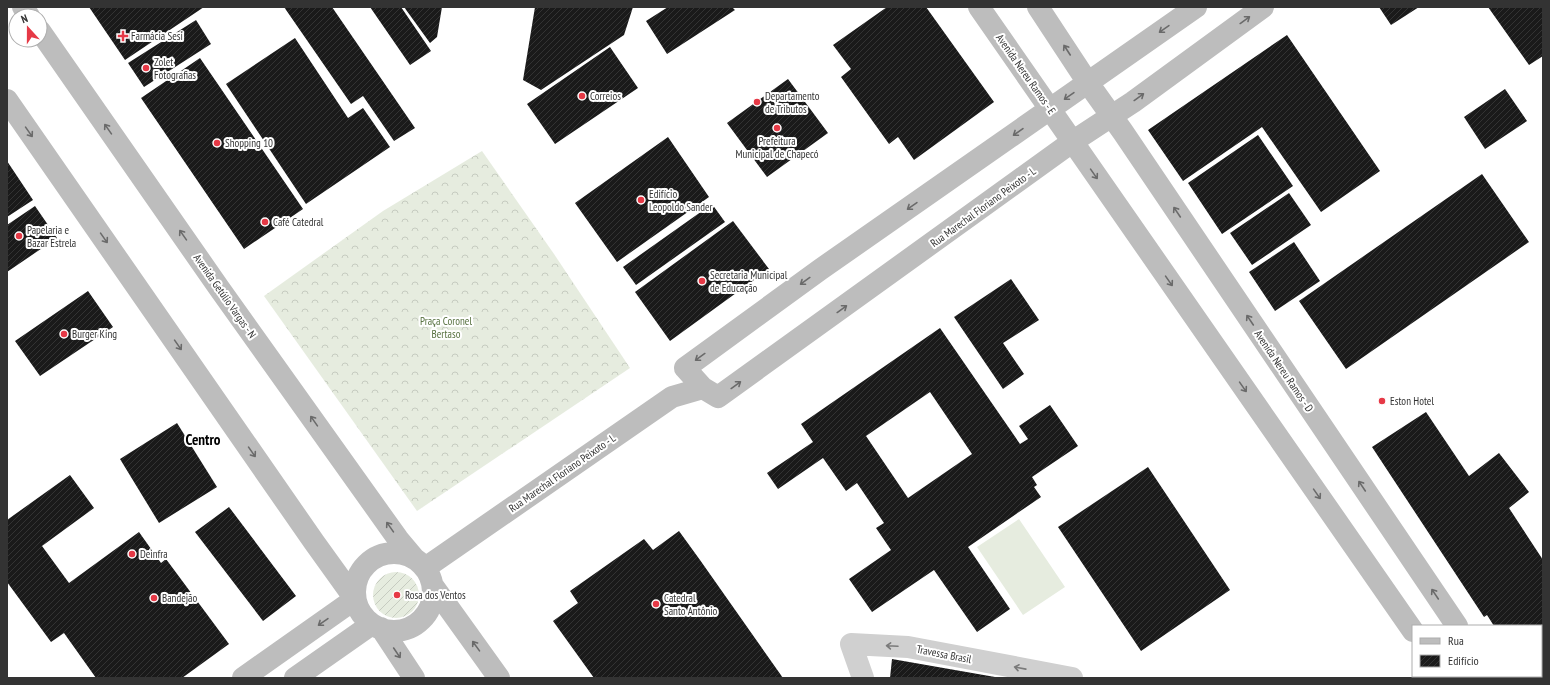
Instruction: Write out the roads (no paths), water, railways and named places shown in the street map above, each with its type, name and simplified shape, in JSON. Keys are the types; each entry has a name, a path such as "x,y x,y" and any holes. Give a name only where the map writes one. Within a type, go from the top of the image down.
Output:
{"street":[{"name":"Avenida Nereu Ramos - E","path":"979,7 1072,142"},
{"path":"1038,7 1111,116"},
{"name":"Rua Marechal Floriano Peixoto - L","path":"1196,7 821,270 685,368 704,388 718,397 1072,142 1111,116 1263,7"},
{"name":"Avenida Getúlio Vargas - N","path":"48,42 223,294 393,533 424,571 499,678"},
{"path":"7,100 355,599 360,613 376,626 414,678"},
{"name":"Avenida Nereu Ramos - D","path":"1111,116 1456,625"},
{"path":"1072,142 1412,630"},
{"name":"Rua Marechal Floriano Peixoto - L","path":"424,571 672,397 704,388"},
{"path":"355,599 355,586 359,574 366,563 377,556 389,553 402,554 424,571 432,596 426,615 410,627 400,630 390,631 376,626"},
{"path":"243,678 355,599"},
{"path":"295,678 376,626"},
{"name":"Travessa Brasil","path":"863,678 851,644 908,647 1072,678"}],"place":[{"name":"Farmácia Sesi","path":"123,36"},
{"name":"Zolet Fotografias","path":"146,68"},
{"name":"Correios","path":"582,96"},
{"name":"Departamento de Tributos","path":"757,102"},
{"name":"Prefeitura Municipal de Chapecó","path":"777,128"},
{"name":"Shopping 10","path":"217,143"},
{"name":"Edifício Leopoldo Sander","path":"641,200"},
{"name":"Café Catedral","path":"265,222"},
{"name":"Papelaria e Bazar Estrela","path":"19,236"},
{"name":"Secretaria Municipal de Educação","path":"702,281"},
{"name":"Burger King","path":"64,334"},
{"name":"Eston Hotel","path":"1382,401"},
{"name":"Deinfra","path":"132,554"},
{"name":"Rosa dos Ventos","path":"397,595"},
{"name":"Bandejão","path":"154,598"},
{"name":"Catedral Santo Antônio","path":"656,604"}],"district":[{"name":"Centro","path":"203,440"}],"park label":[{"name":"Praça Coronel Bertaso","path":"446,327"}]}
